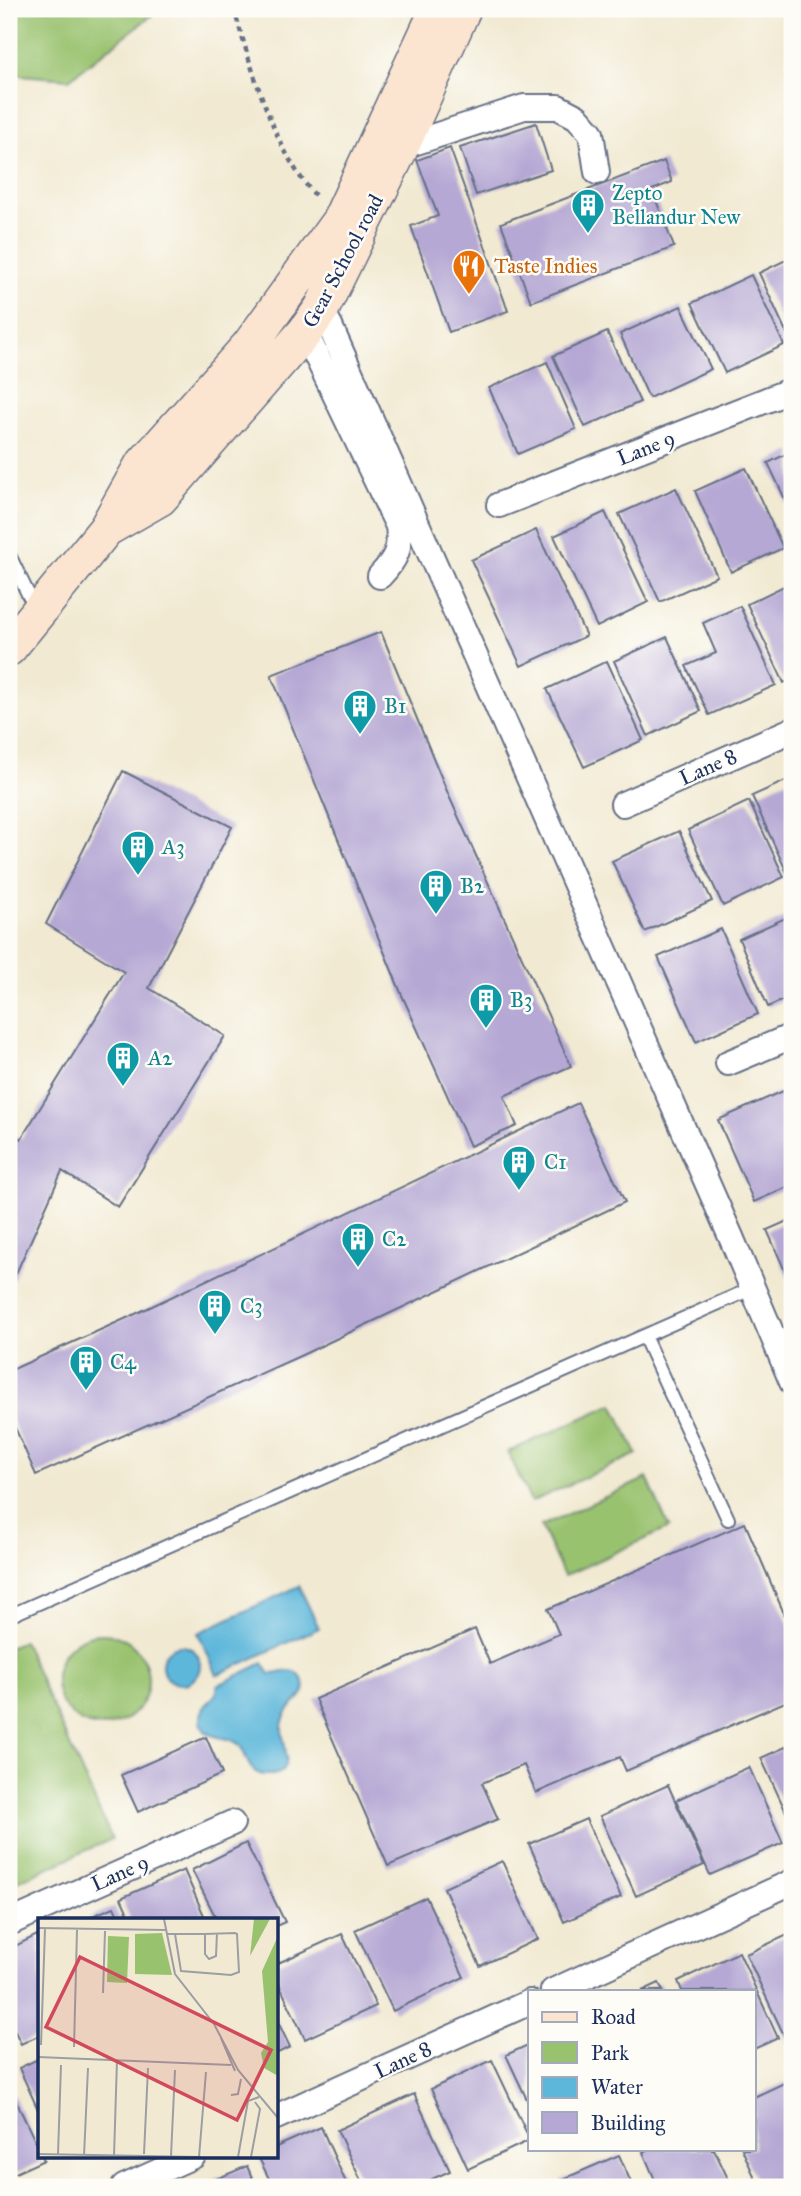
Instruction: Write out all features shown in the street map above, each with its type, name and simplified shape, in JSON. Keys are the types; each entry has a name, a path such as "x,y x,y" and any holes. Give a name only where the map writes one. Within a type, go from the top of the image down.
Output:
{"main road":[{"name":"Gear School road","path":"106,529 160,498 314,320 335,244 438,9"},
{"name":"Gear School road","path":"9,648 106,529 141,467 335,244 401,147 463,9"}],"street":[{"path":"401,147 524,107 558,107 578,117 591,133 597,172"},
{"path":"314,320 398,526 400,543 396,559 380,576"},
{"path":"314,320 731,1237 792,1382"},
{"name":"Lane 9","path":"499,505 792,390"},
{"name":"Lane 8","path":"623,804 792,730"},
{"path":"728,1063 792,1035"},
{"name":"Lane 9","path":"9,1923 232,1823"},
{"path":"555,1990 792,1882"},
{"name":"Lane 8","path":"278,2117 528,2003"},
{"path":"124,2187 189,2158"}],"lane":[{"path":"9,555 29,596 40,609"},
{"path":"9,1616 645,1338 753,1288"},
{"path":"645,1338 729,1519"}],"path":[{"path":"234,9 253,73 288,157 335,244"}],"green space":[{"path":"9,9 160,9 69,79 9,74"},
{"path":"613,1404 637,1454 531,1502 508,1452"},
{"path":"647,1478 669,1528 564,1576 541,1526"},
{"path":"102,1634 120,1637 135,1647 145,1662 148,1680 145,1698 135,1713 120,1723 102,1726 84,1723 69,1713 59,1698 56,1680 59,1662 69,1647 84,1637"},
{"path":"23,1641 112,1839 9,1885 9,1647"}],"water":[{"path":"299,1586 319,1628 217,1675 198,1633"},
{"path":"181,1646 195,1651 200,1665 195,1679 181,1684 167,1679 162,1665 167,1651"},
{"path":"263,1663 270,1674 290,1671 298,1674 305,1688 283,1721 286,1764 277,1774 266,1775 253,1770 237,1743 211,1735 201,1724 202,1712 218,1685"}],"building":[{"path":"536,123 551,170 476,195 460,148"},
{"path":"450,148 508,311 449,332 411,226 438,216 417,160"},
{"name":"Zepto Bellandur New","path":"664,161 672,182 652,190 674,247 531,302 501,223"},
{"path":"792,257 792,345 759,273"},
{"path":"751,275 784,345 725,373 692,303"},
{"path":"681,306 711,369 649,398 620,334"},
{"path":"607,332 640,402 585,427 553,356"},
{"path":"547,362 576,429 518,454 489,388"},
{"path":"792,451 792,514 768,463"},
{"path":"746,468 783,548 731,572 695,491"},
{"path":"676,488 717,576 660,602 619,514"},
{"path":"605,512 648,602 597,627 554,536"},
{"path":"536,530 586,636 521,666 471,560"},
{"path":"792,582 792,679 784,683 747,604"},
{"path":"740,606 776,685 709,715 686,666 716,653 703,623"},
{"path":"381,632 449,796 571,1066 504,1096 517,1126 470,1146 401,993 271,675"},
{"path":"667,637 701,711 648,736 614,661"},
{"path":"607,661 643,740 584,767 547,689"},
{"path":"123,771 232,827 149,988 225,1036 118,1207 62,1171 9,1289 9,1133 21,1139 124,972 46,924"},
{"path":"792,778 792,871 787,873 752,796"},
{"path":"749,801 784,877 723,906 688,830"},
{"path":"679,831 712,901 645,932 612,861"},
{"path":"792,915 792,996 768,1007 739,939"},
{"path":"721,929 758,1014 696,1042 658,957"},
{"path":"783,1091 792,1113 792,1185 754,1202 718,1120"},
{"path":"578,1103 625,1202 302,1355 36,1475 9,1414 9,1371 129,1317"},
{"path":"792,1219 792,1287 767,1230"},
{"path":"745,1523 792,1632 792,1699 626,1771 620,1757 536,1793 524,1765 482,1783 498,1819 388,1866 315,1699 475,1629 490,1664 559,1634 548,1609"},
{"path":"206,1737 222,1774 138,1812 121,1775"},
{"path":"792,1744 792,1825 761,1758"},
{"path":"749,1767 783,1843 710,1875 676,1800"},
{"path":"668,1785 704,1865 636,1896 600,1816"},
{"path":"586,1819 621,1897 564,1922 529,1844"},
{"path":"246,1843 285,1922 278,1925 278,1918 216,1918 192,1870"},
{"path":"502,1861 538,1939 480,1966 444,1888"},
{"path":"184,1870 205,1918 130,1918 121,1898"},
{"path":"426,1897 464,1977 393,2011 355,1930"},
{"path":"114,1907 119,1918 90,1918"},
{"path":"792,1933 792,2045 789,2046 746,1954"},
{"path":"342,1934 376,2006 305,2039 278,1982 278,1963"},
{"path":"37,1935 38,2036 21,2044 9,2019 9,1949"},
{"path":"739,1952 778,2038 756,2048 756,1990 682,1990 678,1981"},
{"path":"659,1983 662,1990 644,1990"},
{"path":"278,2022 290,2047 278,2053"},
{"path":"528,2045 528,2102 506,2055"},
{"path":"38,2059 38,2110 19,2068"},
{"path":"492,2060 528,2141 468,2169 431,2089"},
{"path":"786,2082 792,2096 792,2187 759,2187 742,2150 756,2150 756,2096"},
{"path":"9,2086 38,2147 38,2158 44,2160 9,2176"},
{"path":"414,2094 450,2171 414,2187 364,2187 337,2130"},
{"path":"321,2127 348,2187 273,2187 259,2158 278,2158 278,2146"},
{"path":"714,2150 732,2187 658,2187 643,2152"},
{"path":"619,2155 633,2187 565,2187 561,2180"},
{"path":"247,2166 256,2187 197,2187"}],"place":[{"name":"Zepto Bellandur New","path":"588,235"},
{"name":"Taste Indies","path":"469,296"},
{"name":"B1","path":"360,736"},
{"name":"A3","path":"138,877"},
{"name":"B2","path":"436,916"},
{"name":"B3","path":"486,1030"},
{"name":"A2","path":"123,1088"},
{"name":"C1","path":"519,1192"},
{"name":"C2","path":"358,1269"},
{"name":"C3","path":"215,1336"},
{"name":"C4","path":"86,1392"}]}
